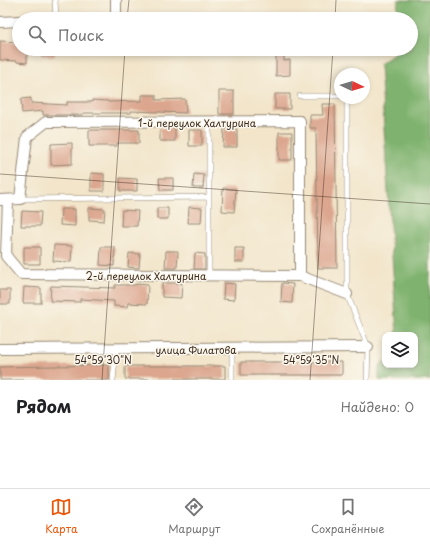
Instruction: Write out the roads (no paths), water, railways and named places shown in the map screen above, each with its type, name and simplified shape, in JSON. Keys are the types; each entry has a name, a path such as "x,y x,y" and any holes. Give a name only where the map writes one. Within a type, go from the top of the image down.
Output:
{"street":[{"path":"116,0 116,12"},
{"path":"0,22 12,22"},
{"name":"1-й переулок Халтурина","path":"20,200 27,137 46,122 300,121 300,276"},
{"path":"4,200 20,200"},
{"name":"2-й переулок Халтурина","path":"4,200 6,256 21,274 300,276 347,294"},
{"name":"улица Филатова","path":"0,349 116,350 368,348"}],"lane":[{"path":"55,0 56,12"},
{"path":"300,96 334,96"},
{"path":"347,104 347,294 368,348 368,380"},
{"path":"209,122 209,275"},
{"path":"20,200 209,198"},
{"path":"232,349 232,380"},
{"path":"113,380 116,350"}]}
